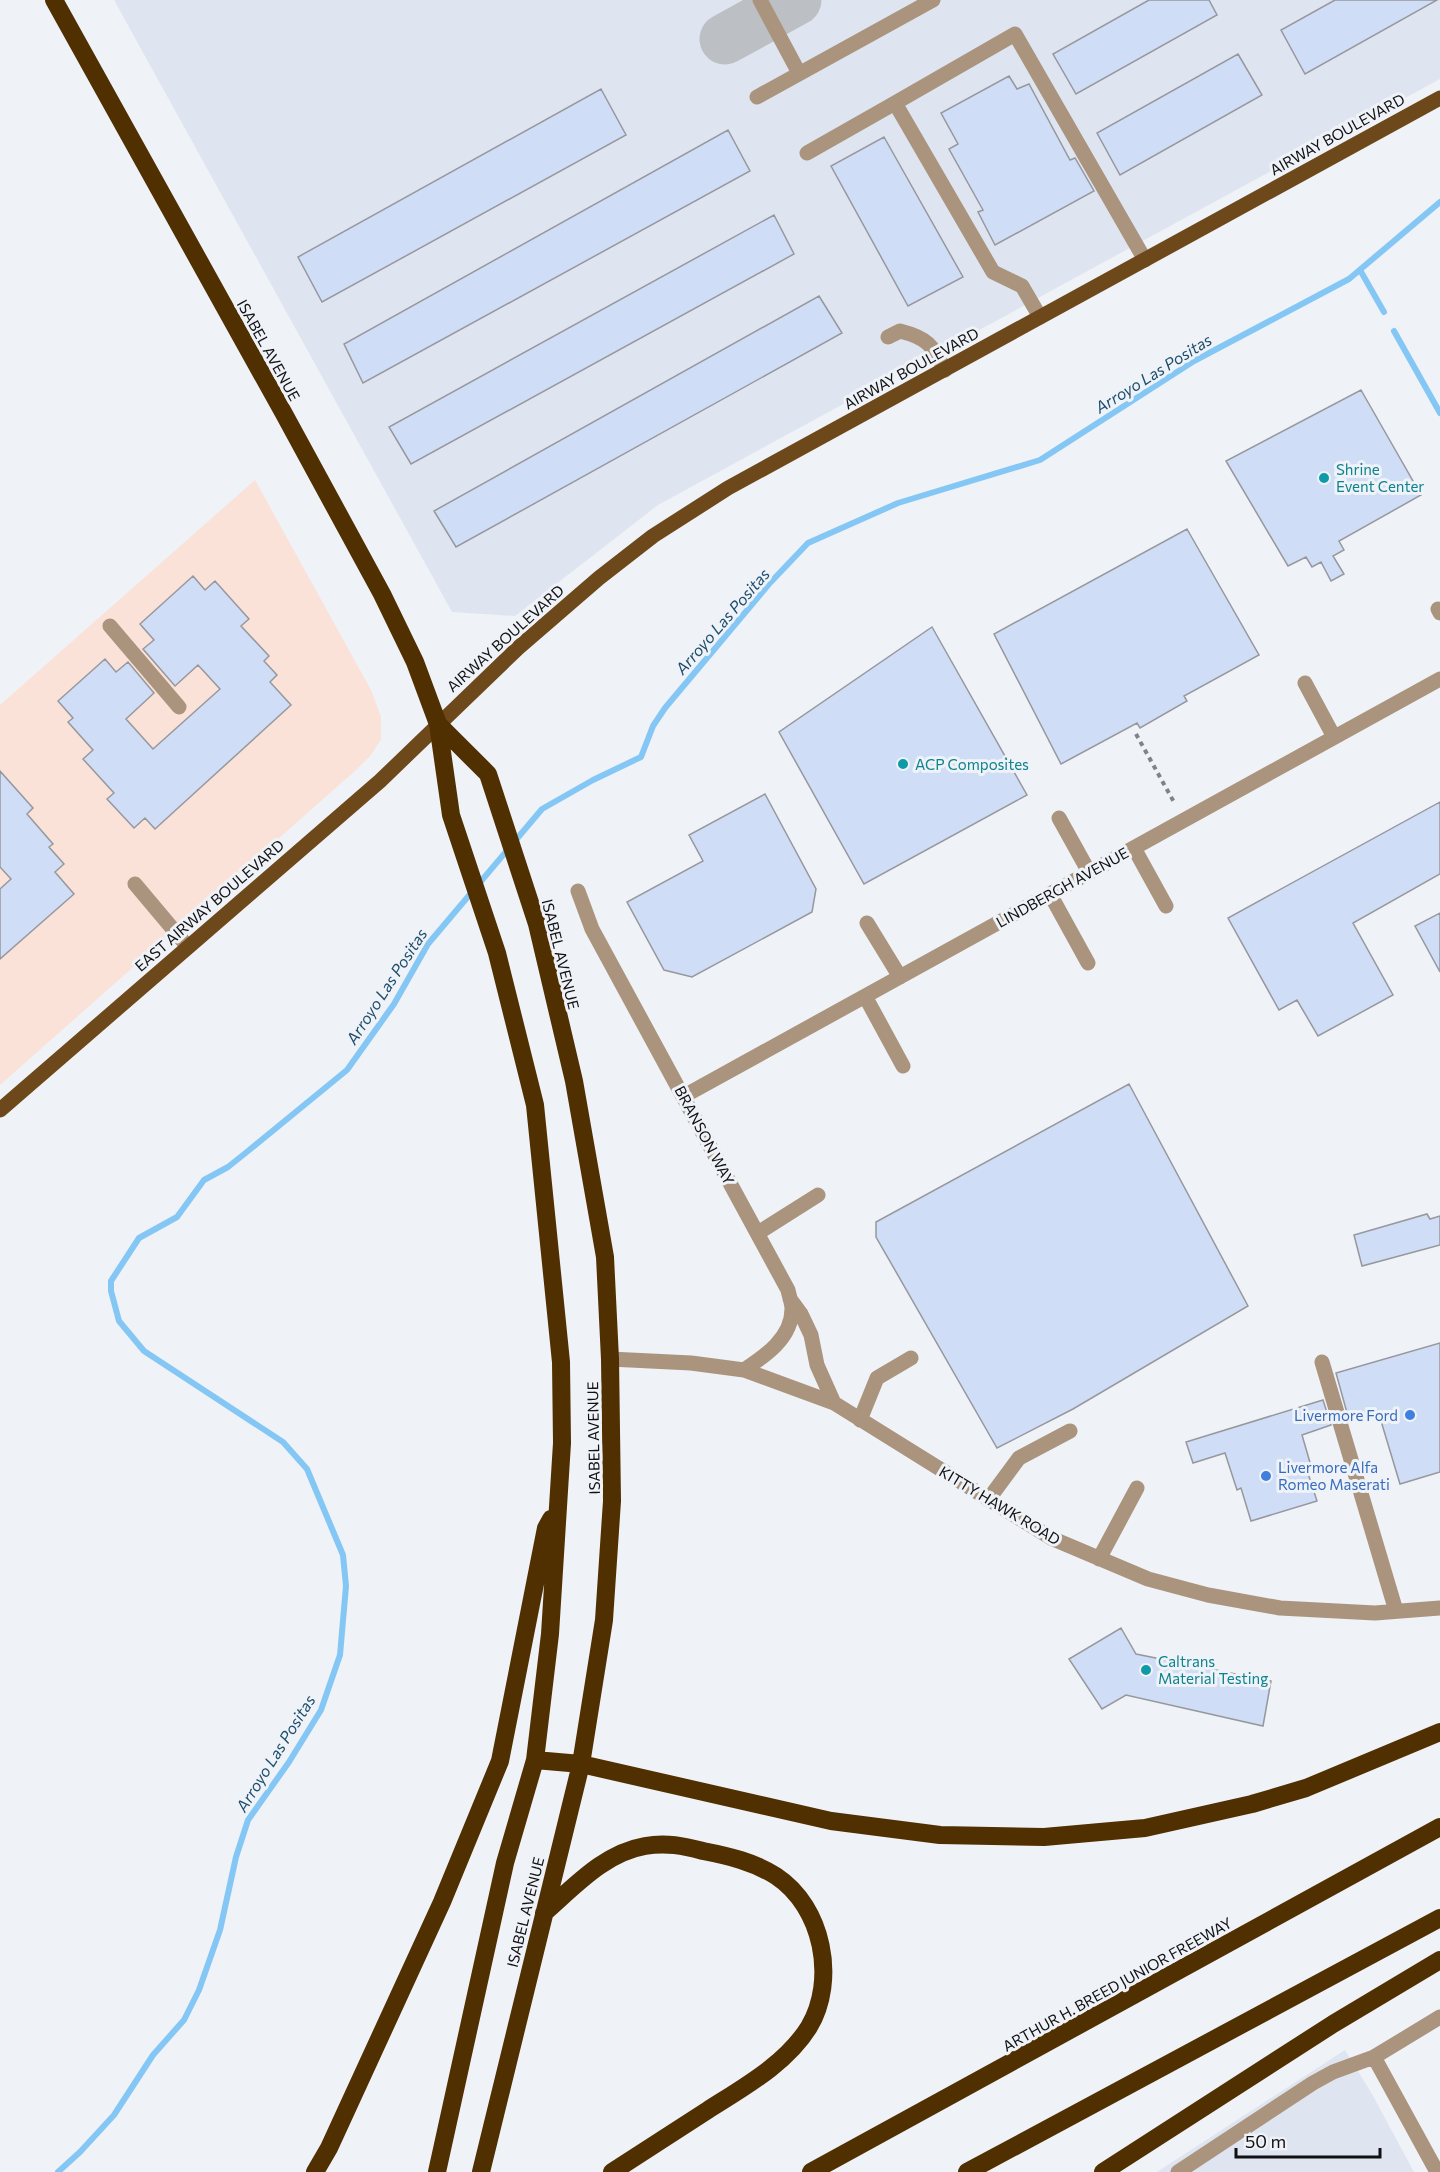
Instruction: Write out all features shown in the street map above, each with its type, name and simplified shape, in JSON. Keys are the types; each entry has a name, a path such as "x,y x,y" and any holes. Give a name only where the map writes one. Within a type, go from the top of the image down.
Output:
{"highway":[{"name":"ISABEL AVENUE","path":"54,0 382,594 414,662 438,724 451,815 497,953 535,1105 561,1362 562,1443 550,1634 535,1760 505,1863 437,2172"},
{"name":"ISABEL AVENUE","path":"438,724 488,774 537,924 574,1081 605,1257 610,1359 612,1502 604,1620 581,1764 481,2172"},
{"path":"315,2172 329,2148 436,1914 500,1761 546,1528 558,1507"},
{"path":"535,1760 581,1764 831,1821 940,1835 1044,1837 1144,1828 1198,1818 1252,1804 1316,1784 1440,1732"},
{"name":"ARTHUR H. BREED JUNIOR FREEWAY","path":"811,2172 1440,1827"},
{"path":"544,1913 594,1869 618,1854 644,1846 672,1844 754,1864 778,1877 802,1903 812,1919 821,1942 824,1968 822,1996 810,2025 793,2048 770,2068 612,2172"},
{"path":"967,2172 1440,1918"},
{"path":"1103,2172 1333,2024 1440,1960"}],"main road":[{"name":"AIRWAY BOULEVARD","path":"438,724 527,640 599,578 653,536 728,488 1440,98"},
{"name":"EAST AIRWAY BOULEVARD","path":"0,1110 380,781 438,724"}],"street":[{"path":"760,0 799,73"},
{"path":"757,97 933,0"},
{"path":"807,153 1015,34 1145,260"},
{"path":"895,103 993,272 1022,286 1040,317"},
{"path":"888,337 900,331 920,336 934,350 945,370"},
{"path":"110,627 179,707"},
{"name":"LINDBERGH AVENUE","path":"684,1096 1440,678"},
{"path":"1305,683 1335,737"},
{"path":"1059,818 1089,872"},
{"path":"1134,848 1166,906"},
{"path":"135,884 188,947"},
{"name":"BRANSON WAY","path":"578,891 592,928 788,1290 792,1309 788,1328 770,1353 744,1370"},
{"path":"1050,894 1088,963"},
{"path":"867,923 900,977"},
{"path":"865,996 903,1066"},
{"path":"758,1233 818,1195"},
{"path":"790,1299 801,1314 811,1335 817,1365 834,1403"},
{"path":"860,1420 877,1378 911,1358"},
{"name":"KITTY HAWK ROAD","path":"610,1359 691,1363 744,1370 834,1403 1052,1538 1148,1579 1208,1595 1270,1606 1374,1613 1440,1608"},
{"path":"1322,1362 1396,1611"},
{"path":"988,1500 1019,1458 1070,1431"},
{"path":"1099,1559 1137,1488"},
{"path":"1178,2172 1313,2083 1333,2072 1374,2057 1440,2017"},
{"path":"1374,2057 1437,2172"}],"path":[{"path":"1136,734 1175,804"}],"shaded area":[{"path":"114,0 1440,0 1440,79 658,505 515,616 452,612"},
{"path":"255,480 371,690 381,717 381,739 371,755 357,769 0,1085 0,705"},
{"path":"1345,2050 1372,2094 1414,2172 1157,2172"}],"building":[{"path":"1149,0 1209,0 1217,15 1076,94 1053,54"},
{"path":"1335,0 1437,0 1305,74 1281,30"},
{"path":"1238,54 1262,95 1120,175 1097,133"},
{"path":"1009,76 1017,89 1029,84 1070,160 1075,158 1094,191 995,245 978,212 983,210 949,149 958,144 941,113"},
{"path":"601,89 626,135 322,302 298,257"},
{"path":"728,130 750,171 363,383 344,344"},
{"path":"884,137 963,277 908,306 831,166"},
{"path":"774,215 794,254 411,464 389,427"},
{"path":"819,296 842,333 456,547 434,511"},
{"name":"Shrine Event Center","path":"1361,390 1421,495 1339,541 1344,550 1333,556 1344,574 1331,581 1321,562 1312,567 1306,557 1288,566 1226,461"},
{"path":"1187,529 1259,655 1184,696 1187,701 1140,728 1137,723 1061,764 994,634"},
{"path":"193,576 205,590 215,581 249,619 241,626 269,656 264,661 277,675 270,682 291,705 155,829 145,818 134,828 107,799 114,793 83,759 93,750 68,722 73,718 58,701 105,659 116,672 128,662 154,693 126,719 153,749 220,689 198,665 175,686 143,649 154,640 140,624"},
{"name":"ACP Composites","path":"932,627 1027,795 864,884 779,732"},
{"path":"0,771 33,808 27,814 53,844 49,847 64,864 55,872 74,894 0,959 0,889 11,879 0,867"},
{"path":"765,794 816,889 812,912 692,977 664,970 627,902 703,861 689,835"},
{"path":"1440,802 1440,874 1353,923 1393,995 1318,1036 1297,1000 1279,1010 1228,918"},
{"path":"1440,913 1440,972 1415,926"},
{"path":"1129,1084 1248,1306 1073,1409 997,1448 876,1237 876,1222"},
{"path":"1427,1214 1430,1219 1440,1216 1440,1245 1362,1266 1354,1235"},
{"name":"Livermore Ford","path":"1440,1343 1440,1472 1400,1484 1378,1411 1349,1420 1336,1373"},
{"path":"1323,1400 1331,1425 1302,1435 1311,1466 1306,1467 1317,1501 1251,1521 1241,1488 1237,1490 1225,1453 1193,1463 1186,1442"},
{"name":"Caltrans Material Testing","path":"1121,1628 1136,1654 1271,1681 1263,1726 1126,1695 1102,1709 1069,1659"}],"waterway":[{"name":"Arroyo Las Positas","path":"58,2172 114,2115 153,2055 184,2020 199,1990 220,1930 236,1857 248,1820 289,1762 321,1710 340,1655 346,1586 343,1555 307,1469 283,1442 144,1351 119,1321 111,1291 111,1281 139,1238 177,1217 204,1180 228,1167 347,1070 394,1004 428,944 542,809 593,780 641,757 653,726 665,708 769,584 808,543 898,503 1040,460 1194,361 1349,279 1440,202"},
{"path":"1360,270 1384,312"},
{"path":"1394,331 1440,413"}],"taxiway":[{"path":"725,39 796,0"}],"place":[{"name":"Shrine Event Center","path":"1324,478"},
{"name":"ACP Composites","path":"903,764"},
{"name":"Livermore Ford","path":"1410,1415"},
{"name":"Livermore Alfa Romeo Maserati","path":"1266,1476"},
{"name":"Caltrans Material Testing","path":"1146,1670"}]}
